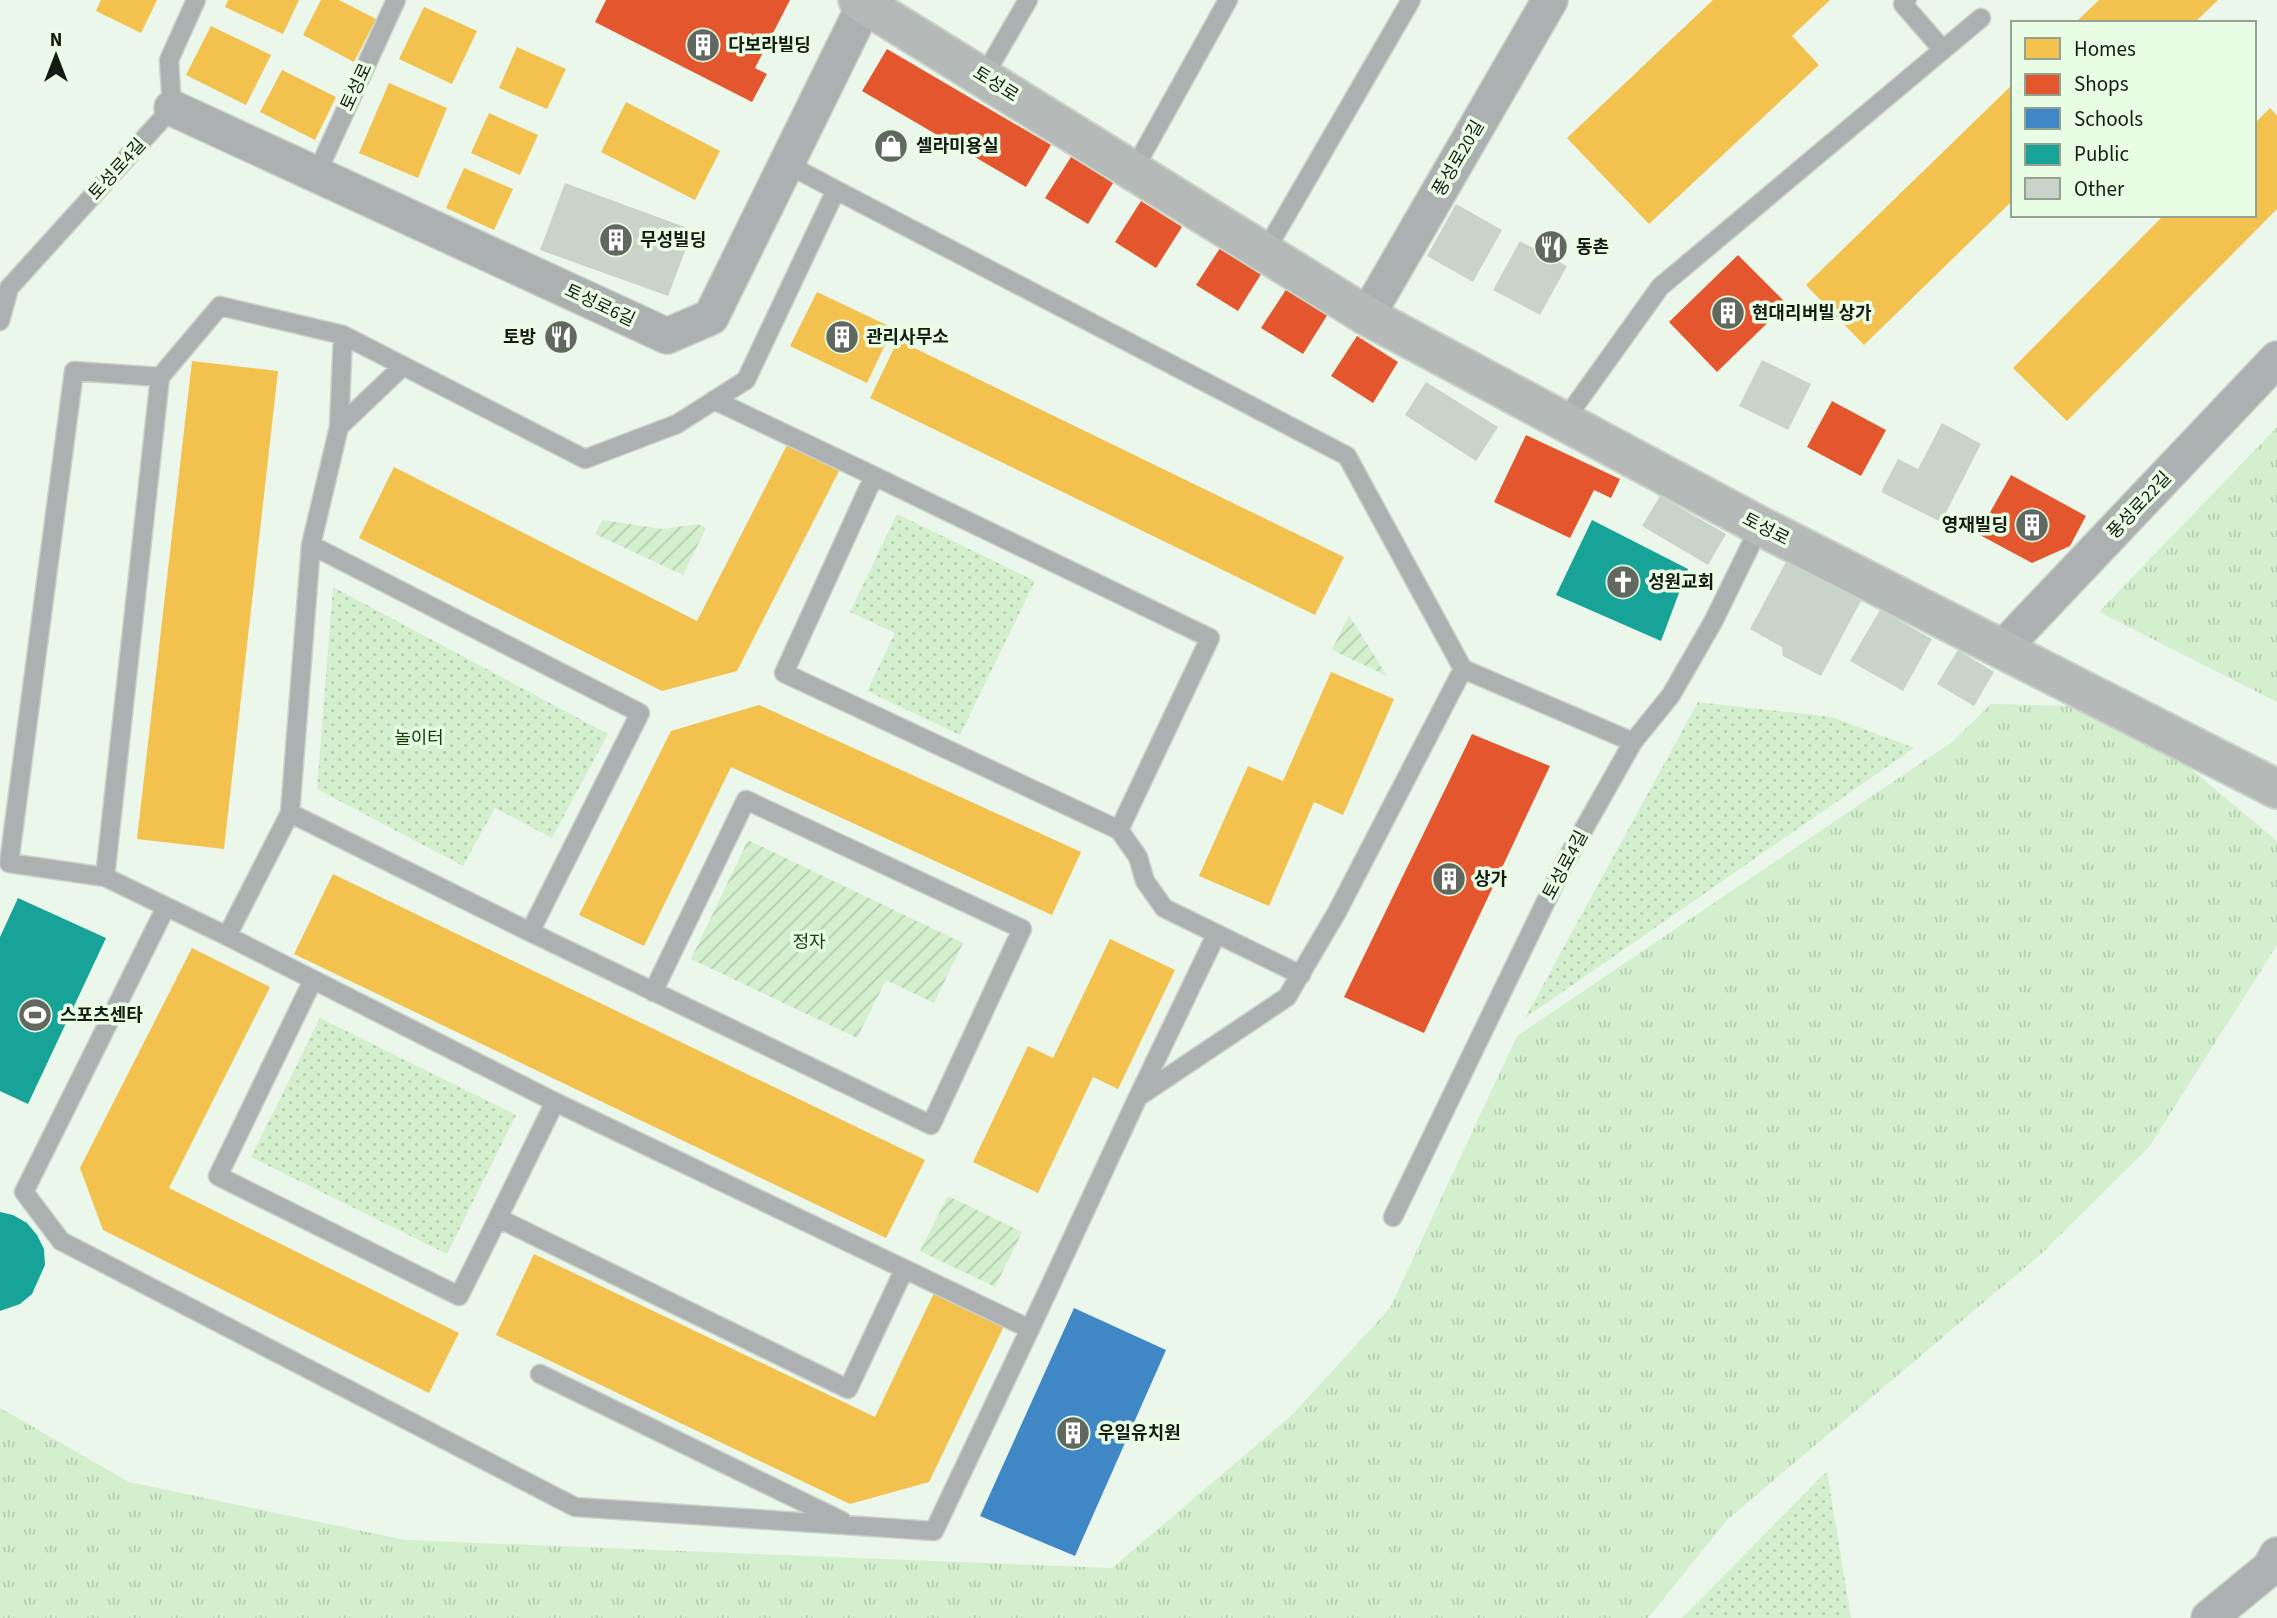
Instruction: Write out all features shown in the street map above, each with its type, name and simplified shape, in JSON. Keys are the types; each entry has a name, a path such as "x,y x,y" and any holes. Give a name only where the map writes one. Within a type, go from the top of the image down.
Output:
{"street":[{"name":"풍성로20길","path":"1367,316 1550,0"},
{"name":"토성로6길","path":"172,108 667,336 712,317 862,2"},
{"name":"토성로","path":"862,2 1133,171 1266,250 1367,316 1760,526 2277,789"},
{"name":"풍성로22길","path":"2001,650 2277,359"},
{"path":"2209,1618 2270,1568 2277,1555"}],"lane":[{"path":"172,108 169,60 196,0"},
{"name":"토성로","path":"316,174 396,0"},
{"path":"984,76 1028,0"},
{"path":"1133,171 1228,0"},
{"path":"1266,250 1411,0"},
{"path":"1907,0 1903,4 1943,50"},
{"path":"1564,421 1660,287 1981,18"},
{"name":"토성로4길","path":"0,321 9,288 172,108"},
{"path":"785,163 1347,456 1463,669 1633,742"},
{"path":"105,877 160,377 220,306 343,335 585,458 677,424 746,380 836,190"},
{"path":"227,936 290,813 311,545 339,426 343,335"},
{"path":"339,426 403,366"},
{"path":"160,377 75,371 9,863 105,877 555,1102 1030,1329"},
{"path":"714,400 1210,638 1119,830"},
{"path":"874,476 784,673 1119,830 1138,857 1145,881 1164,908 1301,975"},
{"name":"토성로4길","path":"1394,1217 1564,864 1633,742 1671,695 1713,622 1760,526"},
{"path":"311,545 640,713 530,932"},
{"path":"1138,1097 1287,998 1463,669"},
{"path":"290,813 653,992 931,1125 1022,929 746,800 653,992"},
{"path":"166,907 24,1192 61,1241 575,1507 934,1531 1216,935"},
{"path":"312,982 218,1176 459,1296 555,1102"},
{"path":"498,1218 848,1389 904,1270"},
{"path":"540,1374 849,1524"}],"green space":[{"path":"2277,427 2277,702 2099,612"},
{"path":"897,514 1035,581 960,735 867,691 895,633 850,612"},
{"path":"602,520 663,529 698,524 706,528 683,575 595,534"},
{"name":"놀이터","path":"333,587 608,734 552,838 495,808 463,866 317,789"},
{"path":"1349,615 1387,676 1332,650"},
{"path":"1698,702 1832,717 1914,748 1525,1018"},
{"path":"1991,704 2073,706 2179,759 2277,841 2277,945 2149,1147 2041,1254 1727,1520 1648,1618 0,1618 0,1408 129,1482 405,1540 1112,1568 1292,1415 1390,1308 1517,1036 1952,742"},
{"name":"정자","path":"748,840 963,943 934,1003 886,980 857,1038 691,959"},
{"path":"320,1018 516,1115 447,1254 251,1157"},
{"path":"948,1196 1022,1232 995,1287 920,1251"},
{"path":"1827,1471 1851,1618 1682,1618"}],"building: Homes":[{"path":"101,0 157,0 141,33 96,11"},
{"path":"228,0 299,0 283,34 225,7"},
{"path":"321,0 339,0 376,19 354,62 303,35"},
{"path":"1713,0 1830,0 1792,36 1819,65 1649,224 1567,138"},
{"path":"2099,0 2218,0 2196,21 2077,21"},
{"path":"424,7 477,31 452,84 399,59"},
{"path":"211,26 271,55 246,105 186,75"},
{"path":"517,47 566,69 547,109 499,88"},
{"path":"282,70 336,97 315,140 260,112"},
{"path":"389,83 447,108 418,178 359,153"},
{"path":"2011,86 2011,202 1864,345 1806,285"},
{"path":"626,102 720,151 695,200 601,152"},
{"path":"2270,108 2277,116 2277,209 2067,421 2013,368 2162,217 2256,217 2256,122"},
{"path":"489,113 538,135 520,175 471,153"},
{"path":"464,168 513,189 494,230 446,208"},
{"name":"관리사무소","path":"817,292 893,328 867,383 790,346"},
{"path":"898,340 1344,557 1315,615 870,398"},
{"path":"192,361 278,371 224,849 137,839"},
{"path":"787,445 839,471 737,671 662,691 359,538 394,467 697,621"},
{"path":"1331,672 1394,699 1343,815 1314,802 1269,906 1199,876 1248,766 1283,781"},
{"path":"759,705 1081,852 1052,915 731,767 644,946 579,915 671,731"},
{"path":"333,874 925,1160 886,1238 294,954"},
{"path":"1110,939 1175,970 1118,1089 1093,1077 1038,1193 973,1162 1028,1046 1053,1058"},
{"path":"192,948 270,987 169,1188 459,1333 429,1393 103,1230 80,1168"},
{"path":"534,1254 875,1417 934,1293 1004,1326 929,1482 850,1504 496,1335"}],"building: Shops":[{"name":"다보라빌딩","path":"606,0 790,0 755,68 767,74 752,102 595,22"},
{"path":"887,49 1051,145 1026,187 862,91"},
{"path":"1071,157 1113,183 1088,224 1045,198"},
{"path":"1141,201 1182,227 1156,268 1115,242"},
{"path":"1222,245 1263,271 1238,311 1196,285"},
{"name":"현대리버빌 상가","path":"1738,255 1787,304 1717,372 1669,322"},
{"path":"1287,288 1328,314 1303,354 1261,328"},
{"path":"1357,336 1398,362 1373,403 1331,376"},
{"path":"1832,401 1886,430 1861,476 1807,447"},
{"path":"1526,435 1620,479 1611,498 1594,490 1570,538 1494,502"},
{"name":"영재빌딩","path":"2011,475 2086,516 2070,546 2032,563 1978,534"},
{"name":"상가","path":"1472,734 1550,766 1424,1033 1344,997"}],"building: Schools":[{"name":"우일유치원","path":"1074,1308 1166,1350 1075,1556 980,1516"}],"building: Public":[{"name":"성원교회","path":"1592,520 1688,569 1661,641 1556,595"},
{"name":"스포츠센타","path":"18,898 106,938 28,1104 0,1091 0,937"},
{"path":"0,1212 13,1215 27,1223 44,1249 45,1265 32,1294 20,1304 0,1311"}],"building: Other":[{"name":"무성빌딩","path":"565,183 693,230 668,296 540,250"},
{"path":"1456,204 1502,230 1473,282 1427,256"},
{"path":"1520,241 1567,266 1540,315 1493,290"},
{"path":"1762,360 1811,384 1788,430 1739,406"},
{"path":"1426,382 1498,427 1476,461 1405,415"},
{"path":"1942,423 1981,444 1941,522 1881,492 1898,459 1918,469"},
{"path":"1660,496 1726,534 1708,565 1642,526"},
{"path":"1787,560 1862,599 1821,676 1783,656 1782,647 1750,629"},
{"path":"1880,610 1932,639 1903,691 1850,661"},
{"path":"1958,650 1994,672 1974,706 1937,684"}],"place":[{"name":"다보라빌딩","path":"703,45"},
{"name":"셀라미용실","path":"891,146"},
{"name":"무성빌딩","path":"616,240"},
{"name":"동촌","path":"1551,247"},
{"name":"현대리버빌 상가","path":"1728,313"},
{"name":"토방","path":"561,337"},
{"name":"관리사무소","path":"842,337"},
{"name":"영재빌딩","path":"2032,525"},
{"name":"성원교회","path":"1623,582"},
{"name":"상가","path":"1449,879"},
{"name":"스포츠센타","path":"35,1015"},
{"name":"우일유치원","path":"1073,1433"}]}
